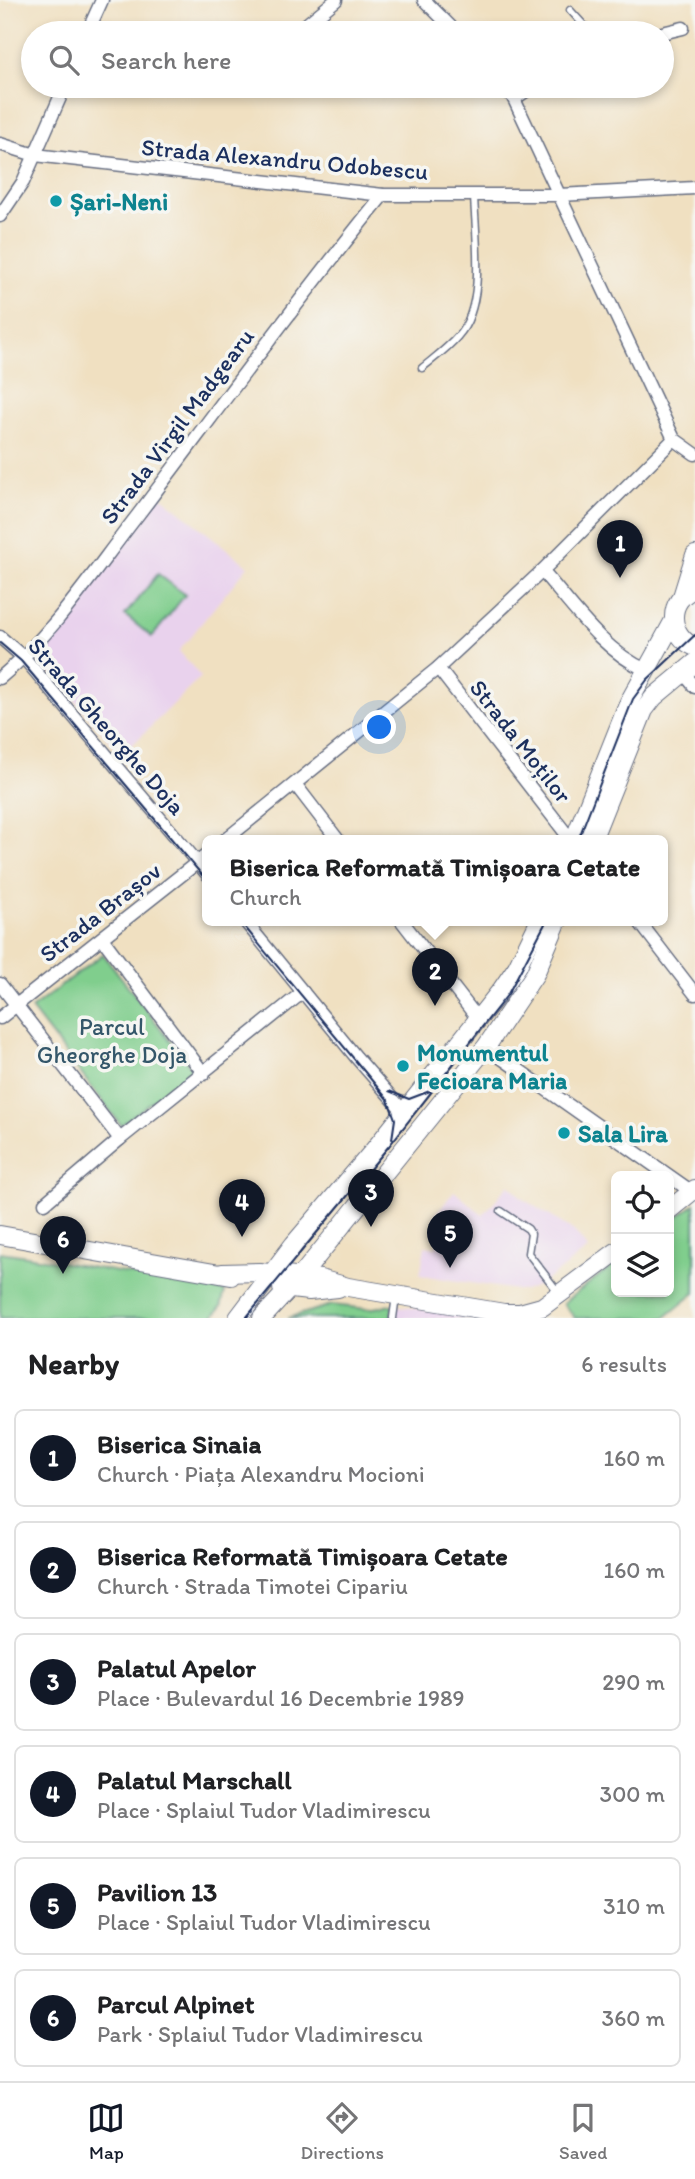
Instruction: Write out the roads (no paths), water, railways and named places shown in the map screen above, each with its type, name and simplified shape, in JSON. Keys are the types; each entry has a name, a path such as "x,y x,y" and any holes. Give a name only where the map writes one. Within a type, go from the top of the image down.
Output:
{"main road":[{"path":"574,835 629,702 673,622 674,613 688,593 695,555"},
{"path":"673,622 680,637 695,647"},
{"path":"594,835 639,718 649,702 689,667"},
{"path":"238,1318 478,1019 517,967 537,926"},
{"path":"262,1318 295,1283 486,1047 535,974 555,926"},
{"path":"674,1206 693,1190"},
{"path":"0,1235 295,1283 309,1291 348,1287 512,1313 534,1310 560,1295 611,1256"}],"street":[{"path":"92,21 102,0"},
{"path":"311,21 337,0"},
{"path":"424,0 445,21"},
{"path":"674,30 683,28"},
{"path":"0,216 23,182 60,98"},
{"path":"514,99 674,439 695,454"},
{"name":"Strada Alexandru Odobescu","path":"0,144 35,155 383,195 559,195 695,188"},
{"name":"Strada Virgil Madgearu","path":"0,678 38,644 215,415 312,282 383,195"},
{"path":"231,835 438,668 542,571 674,439"},
{"path":"542,571 605,643 646,670"},
{"name":"Strada Gheorghe Doja","path":"0,637 24,658 199,860"},
{"path":"689,667 695,687"},
{"name":"Strada Moților","path":"438,668 568,835"},
{"path":"295,784 334,835"},
{"name":"Strada Brașov","path":"0,1018 199,860"},
{"path":"249,926 404,1112"},
{"path":"406,926 478,1019"},
{"path":"643,926 695,993"},
{"path":"102,937 204,1074"},
{"path":"0,984 120,1139"},
{"path":"45,1203 303,992"},
{"path":"486,1047 693,1190"}],"lane":[{"path":"570,10 580,21"},
{"path":"422,368 459,336 469,318 477,275 474,195"},
{"path":"501,1211 528,1229 531,1234 528,1253 560,1295"},
{"path":"393,1318 396,1294"}],"tram line":[{"path":"580,835 633,699 647,680 695,635"},
{"path":"0,643 21,661 202,875"},
{"path":"244,926 388,1100 395,1119 392,1139"},
{"path":"246,1318 389,1146 508,994 544,926"},
{"path":"389,1091 409,1099 430,1091"}],"place":[{"name":"Șari-Neni","path":"56,201"},
{"name":"Biserica Sinaia","path":"620,578"},
{"name":"Biserica Reformată Timișoara Cetate","path":"435,1006"},
{"name":"Monumentul Fecioara Maria","path":"403,1066"},
{"name":"Sala Lira","path":"564,1133"},
{"name":"Palatul Apelor","path":"371,1227"},
{"name":"Palatul Marschall","path":"242,1237"},
{"name":"Pavilion 13","path":"450,1268"},
{"name":"Parcul Alpinet","path":"63,1274"}],"park label":[{"name":"Parcul Gheorghe Doja","path":"112,1040"}]}
